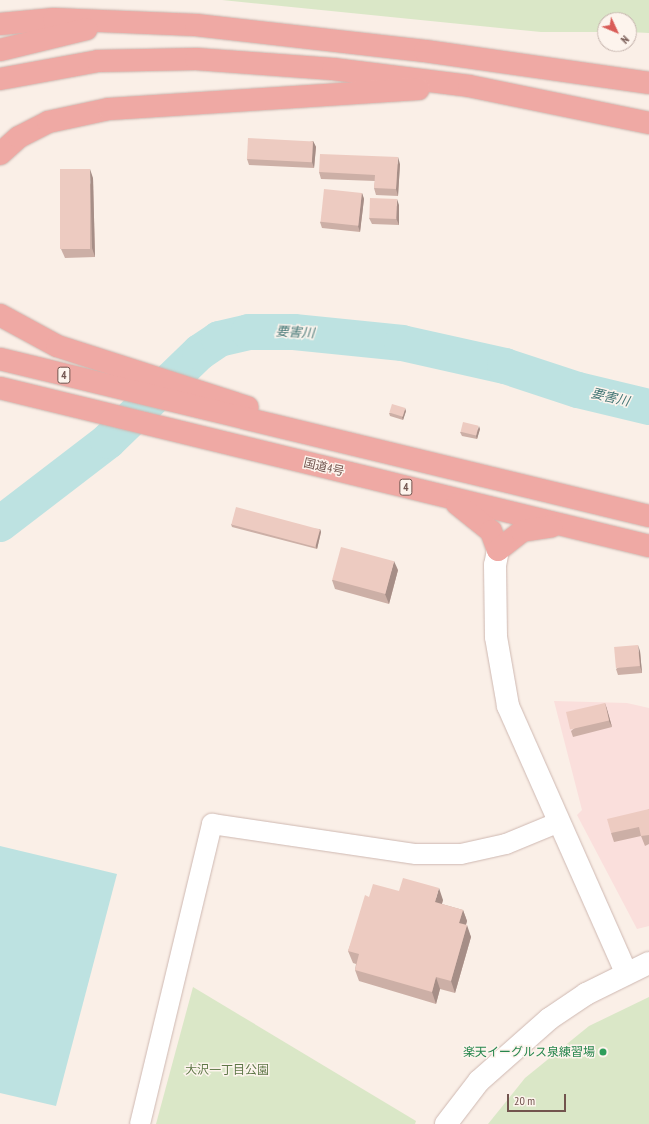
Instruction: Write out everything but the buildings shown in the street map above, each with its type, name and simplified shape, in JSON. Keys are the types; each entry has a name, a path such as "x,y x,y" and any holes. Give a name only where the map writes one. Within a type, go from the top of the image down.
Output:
{"highway":[{"path":"0,24 54,19 196,25 425,51 649,83"},
{"path":"0,50 96,28 196,25"},
{"path":"0,79 98,61 196,59 333,69 469,86 649,123"},
{"path":"0,154 19,137 48,122 109,109 469,86"},
{"path":"0,315 57,346 146,373 194,397 319,435 649,516"},
{"name":"4","path":"0,359 127,391 194,397"},
{"name":"国道4号","path":"0,388 163,429 649,546"},
{"path":"442,495 475,515 491,531 498,550 522,531 561,525"}],"street":[{"path":"498,550 495,572 496,636 508,706 558,823 626,972"},
{"path":"140,1124 212,824 416,854 461,854 506,844 558,823"},
{"path":"446,1124 479,1081 514,1047 549,1019 626,972 649,963"}],"shaded area":[{"path":"554,701 627,703 649,708 649,926 637,929 577,815 582,810"}],"green space":[{"path":"222,0 649,0 649,33 637,32 637,12 597,12 597,32 541,32"},
{"name":"大沢一丁目公園","path":"193,987 416,1121 415,1124 156,1124"},
{"name":"楽天イーグルス泉練習場","path":"649,997 649,1124 488,1124 525,1078 589,1026"}],"water":[{"path":"0,846 117,874 56,1106 0,1093"}],"waterway":[{"name":"要害川","path":"0,524 108,441 200,352 219,339 249,332 294,332 402,343 505,366 578,390 649,407"}],"place":[{"name":"楽天イーグルス泉練習場","path":"603,1052"}]}
